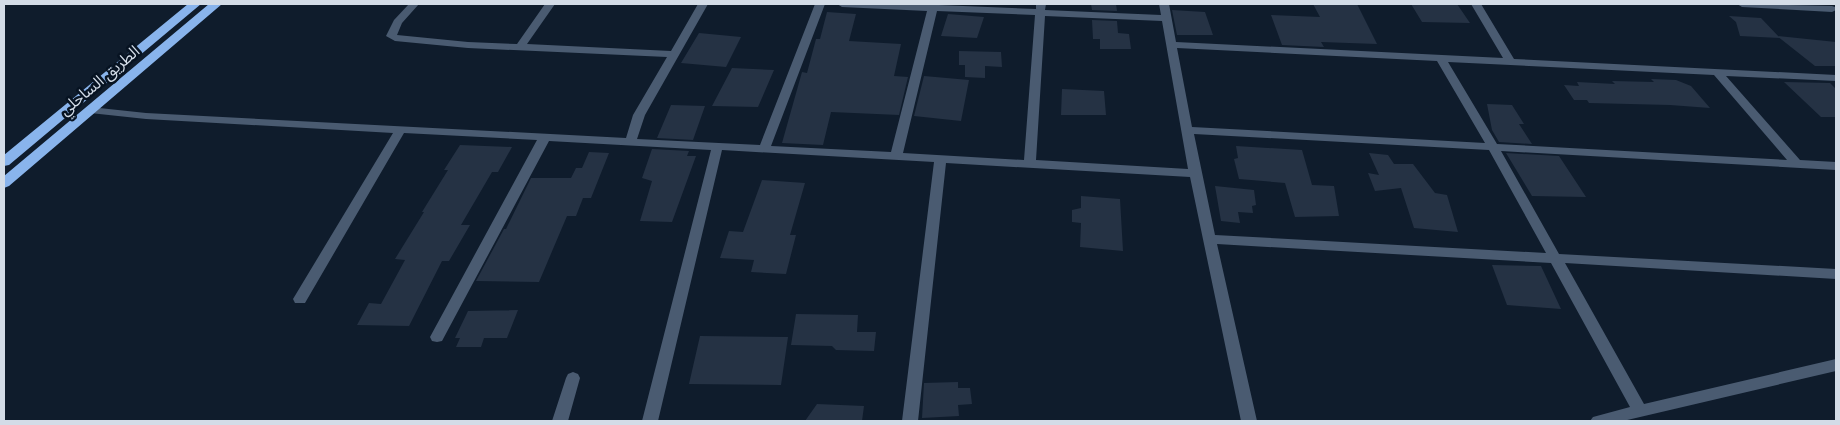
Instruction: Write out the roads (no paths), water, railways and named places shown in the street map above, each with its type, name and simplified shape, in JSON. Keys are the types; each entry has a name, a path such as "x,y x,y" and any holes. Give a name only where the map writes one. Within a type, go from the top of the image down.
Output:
{"highway":[{"name":"الطريق الساحلي","path":"4,162 195,4"},
{"name":"الطريق الساحلي","path":"4,183 216,4"}],"street":[{"path":"414,4 397,22 391,36 395,38 468,45 675,54"},
{"path":"520,47 550,4"},
{"path":"630,142 639,114 703,4"},
{"path":"764,149 820,4"},
{"path":"842,4 1041,8 1167,18"},
{"path":"1164,4 1186,130 1248,421"},
{"path":"1476,4 1510,61"},
{"path":"1742,4 1832,9"},
{"path":"896,156 933,6"},
{"path":"1030,165 1041,8"},
{"path":"1172,44 1510,61 1719,74 1836,78"},
{"path":"1441,59 1493,147 1640,411"},
{"path":"1719,74 1797,164"},
{"path":"90,110 117,111 146,116 400,131 545,137 1195,173"},
{"path":"1186,130 1836,166"},
{"path":"300,299 400,131"},
{"path":"437,337 545,137"},
{"path":"650,421 717,147"},
{"path":"910,421 940,159"},
{"path":"1208,239 1836,274"},
{"path":"1598,421 1836,365"},
{"path":"560,421 573,378"}]}
